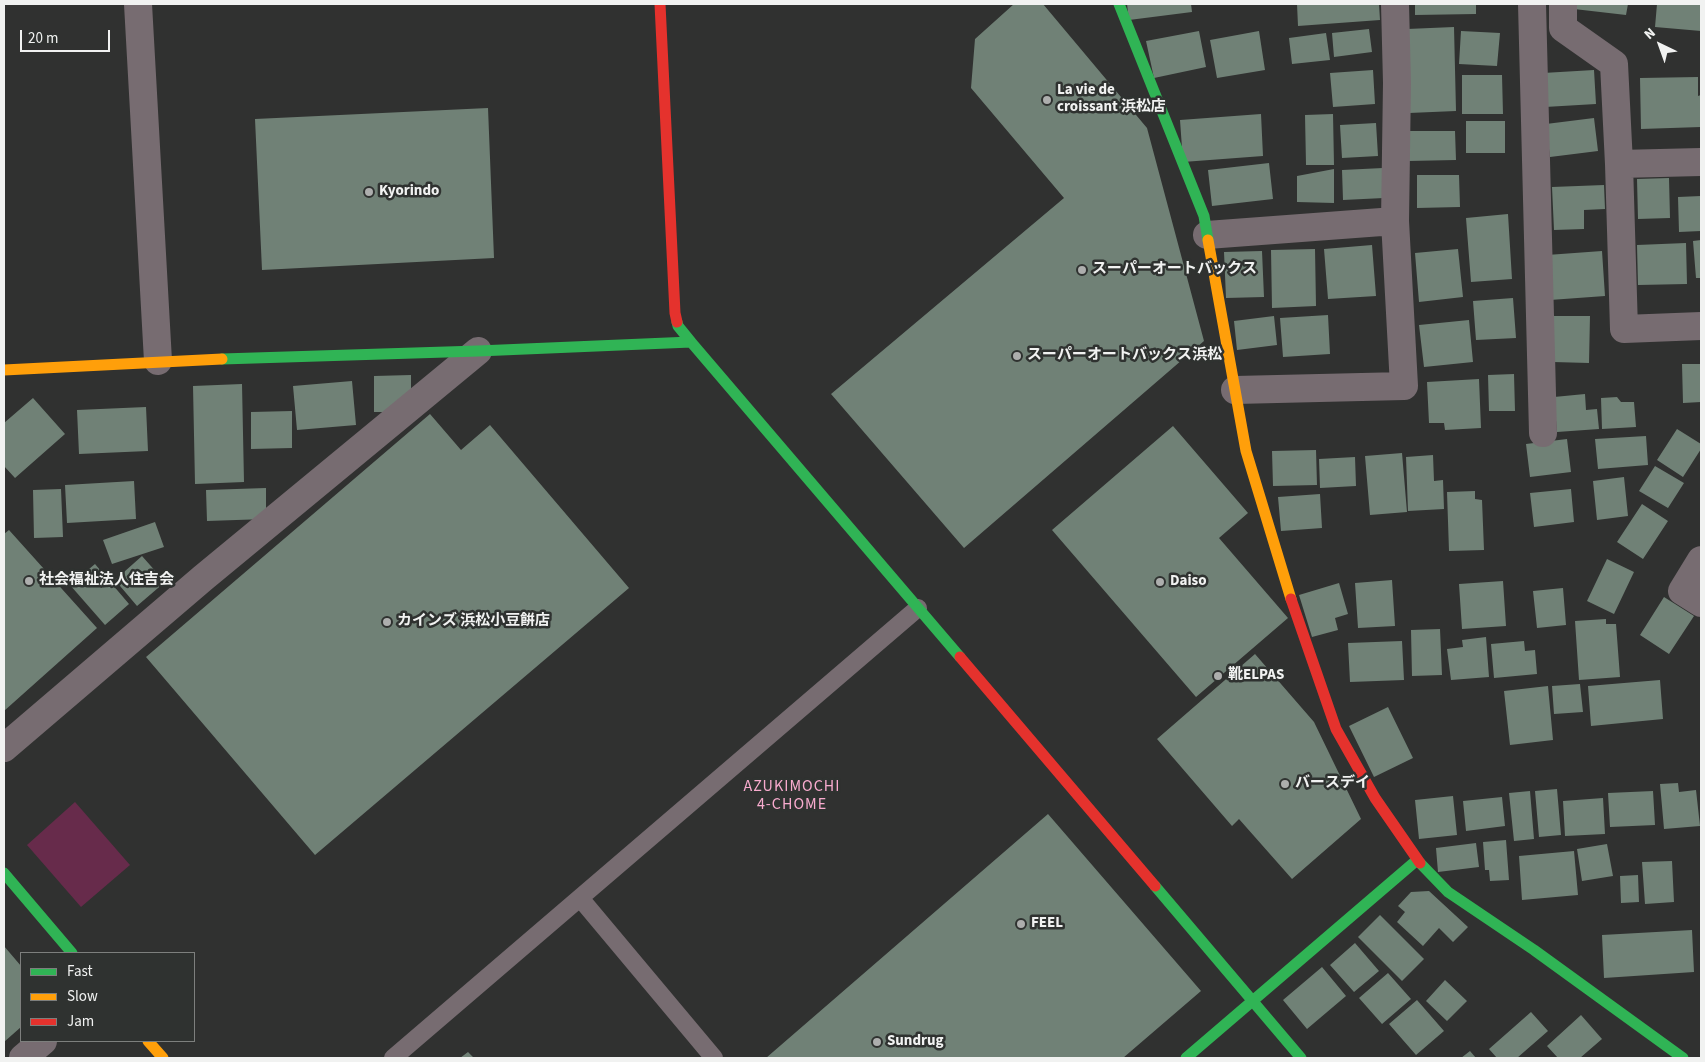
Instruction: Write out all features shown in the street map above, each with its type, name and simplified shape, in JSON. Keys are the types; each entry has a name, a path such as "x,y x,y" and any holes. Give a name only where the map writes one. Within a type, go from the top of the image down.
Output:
{"street":[{"path":"138,4 158,361"},
{"path":"660,4 675,313 678,326 1301,1058"},
{"path":"1119,4 1204,216 1246,451 1290,596 1336,730 1375,798 1417,860 1448,892 1534,950 1683,1058"},
{"path":"1236,390 1404,386 1395,221 1397,83 1395,4"},
{"path":"1532,4 1542,433"},
{"path":"1563,4 1563,28 1614,64 1624,329 1701,326"},
{"path":"1619,164 1701,162"},
{"path":"1207,235 1395,221"},
{"path":"4,370 158,361 478,352 691,342"},
{"path":"4,748 203,578 478,352"},
{"path":"11,382 25,370"},
{"path":"1701,560 1682,591 1701,603"},
{"path":"1186,1058 1417,860"},
{"path":"4,873 71,952"},
{"path":"23,1058 42,1042"},
{"path":"149,1042 163,1058"}],"lane":[{"path":"393,1058 918,608"},
{"path":"580,898 714,1058"}],"shaded area":[{"path":"75,802 130,865 81,907 27,845"}],"building":[{"name":"スーパーオートバックス","path":"1014,4 1043,4 1147,128 1204,341 964,548 831,394 1064,198 971,88 975,39"},
{"path":"1127,4 1191,4 1192,12 1129,20"},
{"path":"1297,4 1379,4 1380,20 1298,26"},
{"path":"1415,4 1476,4 1476,14 1415,15"},
{"path":"1575,4 1628,4 1626,15 1574,9"},
{"path":"1657,4 1701,4 1701,31 1655,27"},
{"path":"1454,27 1456,111 1409,113 1407,29"},
{"path":"1369,29 1372,52 1334,57 1332,33"},
{"path":"1199,31 1206,67 1154,78 1146,41"},
{"path":"1259,31 1265,70 1217,78 1210,40"},
{"path":"1461,31 1500,33 1497,66 1459,64"},
{"path":"1326,33 1330,60 1292,64 1289,38"},
{"path":"1373,70 1375,104 1333,107 1330,73"},
{"path":"1594,70 1596,104 1545,107 1543,73"},
{"path":"1462,75 1502,75 1503,114 1462,114"},
{"path":"1698,77 1698,96 1701,95 1701,127 1641,129 1640,78"},
{"path":"488,108 494,258 262,270 255,119"},
{"path":"1261,114 1263,156 1183,162 1180,120"},
{"path":"1333,114 1334,165 1306,165 1305,115"},
{"path":"1594,118 1598,151 1550,157 1546,124"},
{"path":"1466,121 1505,121 1505,153 1466,153"},
{"path":"1376,123 1378,156 1342,158 1340,125"},
{"path":"1408,131 1455,131 1456,160 1408,161"},
{"path":"1269,163 1273,199 1212,206 1208,170"},
{"path":"1383,168 1384,198 1343,200 1342,170"},
{"path":"1334,169 1334,203 1297,202 1297,176"},
{"path":"1417,175 1459,175 1460,207 1417,208"},
{"path":"1669,178 1670,218 1638,219 1637,179"},
{"path":"1604,185 1605,209 1584,210 1584,229 1554,230 1552,187"},
{"path":"1701,196 1701,231 1679,232 1678,197"},
{"path":"1508,214 1512,279 1471,282 1466,218"},
{"path":"1701,240 1701,278 1696,278 1693,241"},
{"path":"1686,243 1687,284 1638,285 1637,245"},
{"path":"1372,245 1376,296 1328,299 1324,249"},
{"path":"1315,249 1316,306 1272,308 1271,250"},
{"path":"1458,249 1463,297 1419,302 1415,253"},
{"path":"1262,251 1264,297 1226,298 1224,252"},
{"path":"1602,251 1605,296 1550,300 1547,255"},
{"path":"1513,298 1516,338 1476,340 1473,301"},
{"path":"1328,315 1330,354 1283,357 1280,318"},
{"path":"1274,316 1277,345 1237,350 1234,321"},
{"path":"1554,316 1590,316 1589,363 1553,362"},
{"path":"1469,320 1473,362 1424,367 1419,325"},
{"path":"1682,364 1701,364 1701,402 1683,403"},
{"path":"1514,374 1515,411 1489,411 1488,375"},
{"path":"411,375 411,394 384,412 374,412 374,376"},
{"path":"1479,379 1481,428 1445,430 1444,423 1429,423 1427,382"},
{"path":"352,381 356,425 297,430 293,386"},
{"path":"242,384 244,482 195,484 193,386"},
{"path":"1585,394 1586,410 1597,409 1599,429 1557,432 1554,397"},
{"path":"1617,397 1621,402 1634,402 1636,427 1602,429 1601,398"},
{"path":"33,398 65,434 15,478 4,466 4,423"},
{"path":"146,407 148,451 79,454 77,410"},
{"path":"292,411 292,448 251,449 251,412"},
{"name":"カインズ 浜松小豆餠店","path":"430,414 461,450 490,425 629,588 315,855 146,657"},
{"path":"1173,426 1248,513 1219,538 1288,618 1196,697 1052,530"},
{"path":"1677,429 1701,444 1701,449 1683,477 1657,460"},
{"path":"1646,436 1648,465 1598,469 1595,439"},
{"path":"1567,439 1571,472 1530,477 1526,444"},
{"path":"1316,450 1317,485 1273,486 1272,451"},
{"path":"1402,453 1407,512 1370,515 1365,456"},
{"path":"1433,455 1434,481 1443,480 1444,509 1408,511 1406,457"},
{"path":"1355,457 1356,486 1320,488 1319,459"},
{"path":"1655,466 1684,483 1668,508 1639,491"},
{"path":"1624,477 1628,516 1597,520 1593,481"},
{"path":"134,481 136,519 67,523 65,485"},
{"path":"266,488 266,519 207,521 206,490"},
{"path":"61,489 63,537 34,538 33,490"},
{"path":"1571,489 1574,522 1534,527 1530,493"},
{"path":"1475,491 1475,499 1482,500 1484,550 1449,551 1447,492"},
{"path":"1320,494 1322,528 1281,531 1278,497"},
{"path":"1642,504 1668,521 1643,559 1617,542"},
{"path":"155,522 164,547 112,564 103,540"},
{"name":"社会福祉法人住吉会","path":"9,530 97,628 4,711 4,534"},
{"path":"142,556 165,582 137,606 115,580"},
{"path":"1607,559 1634,572 1614,614 1587,601"},
{"path":"95,564 129,604 105,625 70,585"},
{"path":"1392,580 1395,626 1358,628 1355,583"},
{"path":"1503,581 1506,626 1462,629 1459,584"},
{"path":"1339,583 1348,614 1335,618 1338,630 1312,637 1299,595"},
{"path":"1563,588 1566,625 1537,628 1533,591"},
{"path":"1664,597 1694,616 1669,654 1640,635"},
{"path":"1606,619 1606,624 1616,624 1620,677 1579,680 1575,621"},
{"path":"1440,629 1442,675 1412,676 1411,630"},
{"path":"1486,637 1489,677 1451,680 1447,649 1463,647 1462,640"},
{"path":"1402,641 1404,680 1350,682 1348,643"},
{"path":"1524,641 1525,651 1535,650 1537,674 1494,678 1491,644"},
{"path":"1255,654 1314,722 1361,819 1292,879 1239,819 1232,826 1157,739"},
{"path":"1660,680 1663,719 1591,726 1588,686"},
{"path":"1580,684 1583,712 1554,714 1552,686"},
{"path":"1548,686 1553,740 1510,745 1504,691"},
{"path":"1388,707 1413,758 1374,777 1349,726"},
{"path":"1678,783 1679,792 1696,790 1700,826 1664,829 1660,784"},
{"path":"1557,789 1561,835 1539,837 1535,791"},
{"path":"1530,791 1534,839 1514,841 1509,793"},
{"path":"1653,791 1655,825 1610,827 1608,793"},
{"path":"1453,796 1457,835 1419,839 1415,800"},
{"path":"1502,797 1505,826 1466,831 1463,801"},
{"path":"1603,798 1605,834 1565,836 1563,801"},
{"path":"1048,814 1201,991 1123,1058 766,1058"},
{"path":"1506,840 1509,880 1490,881 1489,870 1485,870 1483,842"},
{"path":"1476,843 1479,867 1438,872 1436,848"},
{"path":"1607,844 1613,876 1582,881 1577,849"},
{"path":"1574,851 1578,895 1522,900 1519,856"},
{"path":"1672,861 1674,902 1645,904 1642,862"},
{"path":"1638,875 1639,902 1621,903 1620,876"},
{"path":"1429,891 1468,927 1453,942 1439,928 1423,946 1397,922 1405,912 1398,906 1411,892"},
{"path":"1380,915 1424,959 1402,981 1358,937"},
{"path":"1692,930 1694,972 1604,978 1602,935"},
{"path":"1355,943 1379,971 1354,992 1330,965"},
{"path":"4,946 20,965 20,1028 4,1042"},
{"path":"1322,967 1346,996 1307,1029 1283,1000"},
{"path":"1388,973 1411,999 1382,1024 1359,998"},
{"path":"1445,980 1467,1001 1447,1021 1426,1001"},
{"path":"1417,1000 1444,1031 1416,1055 1389,1024"},
{"path":"1531,1012 1548,1031 1517,1058 1497,1058 1489,1049"},
{"path":"1581,1015 1602,1039 1580,1058 1558,1058 1547,1046"},
{"path":"1470,1051 1476,1058 1461,1058"},
{"path":"468,1052 474,1058 460,1058"}],"traffic: fast":[{"path":"1119,4 1204,216 1208,240"},
{"path":"222,359 691,342 677,322"},
{"path":"691,342 960,657"},
{"path":"1186,1058 1417,860"},
{"path":"1420,863 1448,892 1534,950 1683,1058"},
{"path":"4,873 71,952"},
{"path":"1155,886 1301,1058"}],"traffic: slow":[{"path":"1208,240 1246,451 1291,599"},
{"path":"4,370 222,359"},
{"path":"149,1042 163,1058"}],"traffic: jam":[{"path":"660,4 675,313 677,322"},
{"path":"1291,599 1336,729 1375,798 1420,863"},
{"path":"960,657 1155,886"}],"place":[{"name":"La vie de croissant 浜松店","path":"1047,100"},
{"name":"Kyorindo","path":"369,192"},
{"name":"スーパーオートバックス","path":"1082,270"},
{"name":"スーパーオートバックス浜松","path":"1017,356"},
{"name":"社会福祉法人住吉会","path":"29,581"},
{"name":"Daiso","path":"1160,582"},
{"name":"カインズ 浜松小豆餠店","path":"387,622"},
{"name":"靴ELPAS","path":"1218,676"},
{"name":"バースデイ","path":"1285,784"},
{"name":"FEEL","path":"1021,924"},
{"name":"Sundrug","path":"877,1042"}],"district":[{"name":"AZUKIMOCHI 4-CHOME","path":"792,796"}]}
